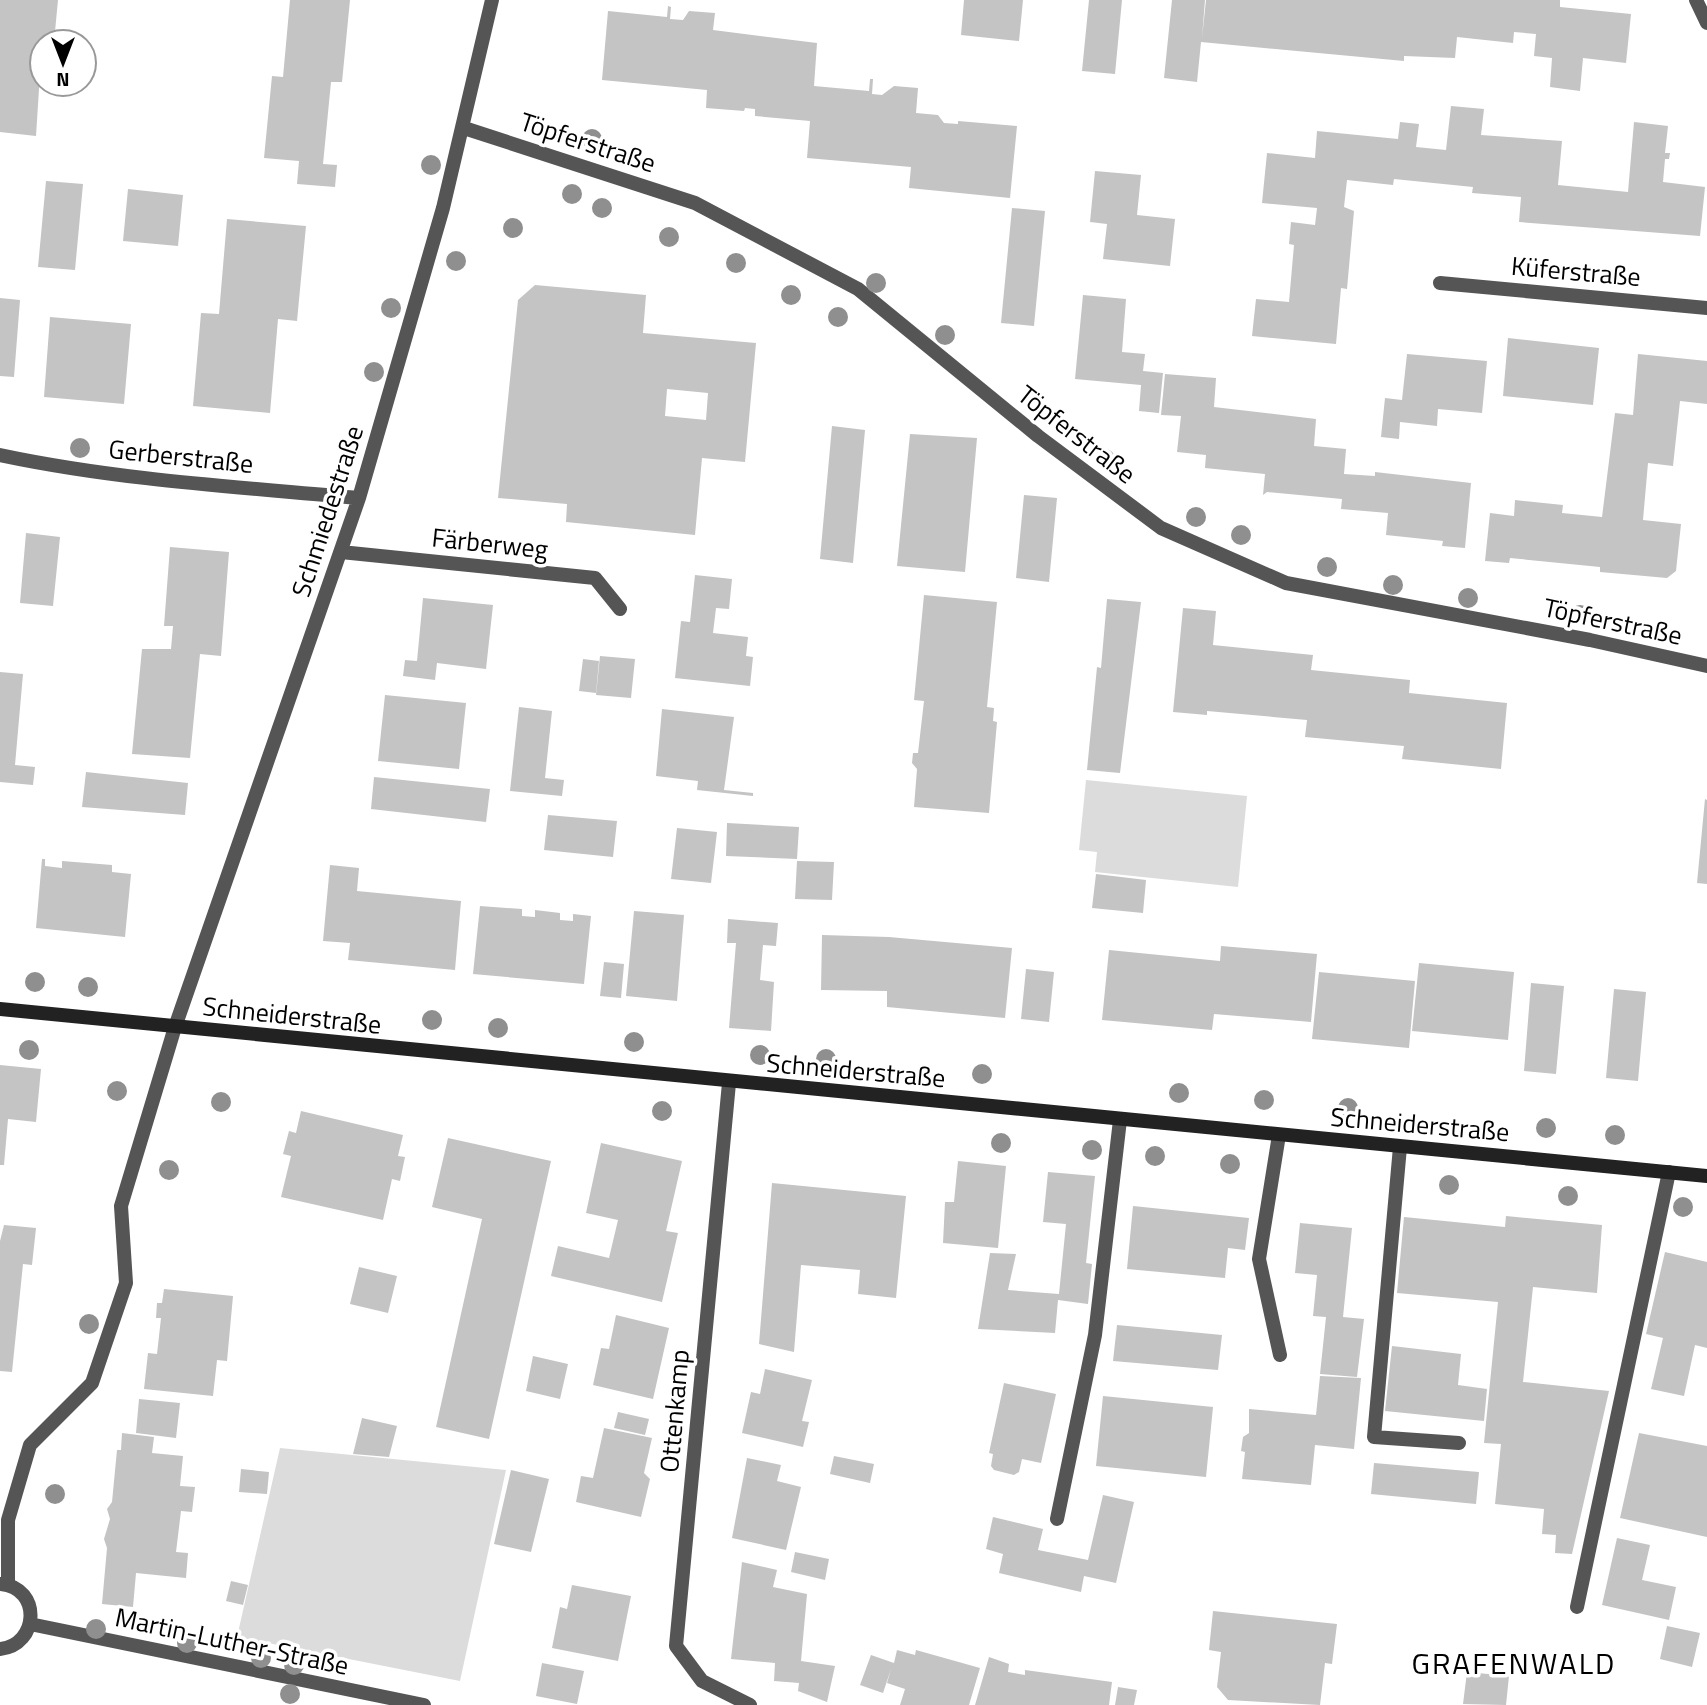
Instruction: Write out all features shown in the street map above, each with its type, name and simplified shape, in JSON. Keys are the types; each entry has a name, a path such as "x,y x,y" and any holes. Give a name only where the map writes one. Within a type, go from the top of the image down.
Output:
{"street":[{"name":"Schmiedestraße","path":"4,1584 8,1520 30,1445 92,1383 126,1283 121,1206 175,1027 359,498 464,128 492,0"},
{"path":"1696,0 1707,23"},
{"name":"Töpferstraße","path":"464,128 695,203 858,289 1038,436 1161,528 1286,583 1590,640 1707,666"},
{"name":"Küferstraße","path":"1440,284 1707,308"},
{"name":"Gerberstraße","path":"0,455 69,469 153,480 359,498"},
{"name":"Färberweg","path":"341,552 595,578 620,610"},
{"name":"Schneiderstraße","path":"0,1009 729,1083 1707,1176"},
{"name":"Ottenkamp","path":"729,1083 676,1646 702,1681 750,1705"},
{"path":"1057,1519 1095,1335 1120,1120"},
{"path":"1279,1135 1259,1259 1280,1355"},
{"path":"1400,1147 1374,1437 1459,1443"},
{"path":"1577,1607 1669,1172"},
{"path":"0,1649 18,1644 30,1624 29,1604 17,1589 4,1584"},
{"name":"Martin-Luther-Straße","path":"30,1624 424,1705"}],"shaded area":[{"path":"1086,780 1247,796 1238,887 1095,872 1097,852 1079,850"},
{"path":"280,1448 506,1470 460,1681 237,1637"}],"building":[{"path":"0,0 58,0 55,28 28,28 28,98 38,98 36,136 0,132"},
{"path":"290,0 350,0 342,82 331,82 323,164 337,165 335,187 297,184 299,161 264,158 272,76 283,77"},
{"path":"964,0 1023,0 1019,41 961,35"},
{"path":"1089,0 1122,0 1115,74 1082,71"},
{"path":"1172,0 1205,0 1202,38 1206,0 1560,0 1560,7 1631,14 1626,63 1583,58 1580,91 1550,87 1552,58 1534,56 1536,34 1514,32 1513,43 1457,37 1455,58 1404,56 1404,61 1201,42 1197,82 1164,78"},
{"path":"668,6 671,7 670,19 683,20 689,11 715,13 713,30 817,43 814,86 869,91 870,79 873,79 872,94 882,95 894,86 918,88 916,113 938,115 944,123 958,124 958,121 1017,126 1010,198 909,188 911,167 807,158 810,121 755,116 755,109 745,108 744,111 706,108 707,90 602,80 608,11 667,17"},
{"path":"1451,106 1484,109 1481,135 1562,141 1558,185 1628,192 1634,122 1668,126 1665,153 1670,153 1669,159 1665,159 1663,182 1705,187 1700,236 1519,222 1521,197 1472,193 1473,187 1394,179 1393,185 1347,180 1344,207 1354,211 1347,289 1341,288 1336,344 1252,336 1256,299 1289,302 1294,245 1289,244 1291,222 1315,225 1317,208 1262,203 1267,153 1315,158 1317,131 1398,139 1400,122 1419,124 1416,147 1446,150"},
{"path":"1095,171 1141,175 1137,215 1175,219 1170,266 1103,259 1107,224 1090,222"},
{"path":"46,181 83,184 75,270 38,267"},
{"path":"128,189 183,195 178,246 123,241"},
{"path":"1012,208 1045,211 1034,326 1001,323"},
{"path":"227,219 306,226 297,321 278,319 270,413 193,406 201,313 219,314"},
{"path":"535,285 646,295 643,333 756,343 745,462 702,458 695,535 566,522 567,504 498,498 518,300","holes":["667,389 708,393 706,420 665,416"]},
{"path":"1083,295 1126,299 1122,352 1145,354 1143,371 1163,373 1159,413 1139,411 1141,385 1075,379"},
{"path":"0,298 20,300 14,377 0,376"},
{"path":"50,317 131,324 124,404 44,397"},
{"path":"1508,338 1599,348 1593,405 1503,396"},
{"path":"1407,354 1487,361 1482,413 1438,409 1437,426 1400,422 1399,439 1381,437 1385,398 1402,400"},
{"path":"1638,354 1707,361 1707,404 1680,401 1673,466 1648,463 1643,520 1681,524 1676,571 1667,578 1600,572 1600,567 1510,558 1509,563 1485,561 1490,513 1514,516 1515,500 1563,505 1562,513 1602,517 1615,413 1633,415"},
{"path":"1165,374 1216,378 1214,407 1316,419 1314,446 1346,449 1344,474 1375,476 1375,472 1471,483 1465,548 1442,546 1443,541 1386,535 1388,513 1341,509 1342,499 1267,492 1263,495 1265,474 1205,468 1206,455 1177,452 1181,416 1161,415"},
{"path":"832,426 865,430 853,563 820,559"},
{"path":"910,434 977,438 965,572 897,566"},
{"path":"1024,495 1057,498 1049,582 1016,578"},
{"path":"26,533 60,537 53,606 20,603"},
{"path":"170,547 229,552 221,656 200,654 190,758 132,754 142,649 171,649 173,626 164,626"},
{"path":"695,575 732,579 729,609 716,608 713,633 748,637 746,656 753,657 750,686 675,678 681,621 690,622"},
{"path":"924,595 997,602 987,707 994,708 993,721 997,722 989,813 914,807 917,769 912,763 913,753 918,753 924,701 914,700"},
{"path":"423,598 493,605 486,669 437,663 435,680 403,676 405,660 417,661"},
{"path":"1107,599 1141,602 1120,773 1087,770"},
{"path":"1183,608 1216,611 1213,645 1313,655 1311,670 1410,680 1409,693 1507,703 1501,769 1402,759 1404,746 1305,737 1307,720 1207,711 1207,715 1173,712"},
{"path":"600,656 635,659 631,698 596,695"},
{"path":"583,659 599,661 596,693 579,691"},
{"path":"0,672 23,674 15,765 35,767 33,785 0,782"},
{"path":"385,695 466,703 459,769 378,761"},
{"path":"519,707 552,711 545,778 564,780 562,796 510,791"},
{"path":"662,709 734,717 724,790 753,793 753,796 697,790 698,781 656,776"},
{"path":"86,772 188,783 185,815 82,807"},
{"path":"374,777 490,789 486,822 371,809"},
{"path":"1705,799 1707,800 1707,884 1697,883"},
{"path":"548,815 617,821 613,857 544,850"},
{"path":"727,823 799,827 797,859 726,856"},
{"path":"677,828 717,832 711,883 671,879"},
{"path":"42,859 45,859 45,866 62,868 62,861 112,865 112,872 131,874 125,937 36,928"},
{"path":"797,861 834,862 832,900 795,899"},
{"path":"330,865 359,868 357,891 461,901 455,970 348,960 350,943 323,941"},
{"path":"1096,874 1146,880 1143,913 1092,908"},
{"path":"480,906 522,909 522,916 535,917 535,910 560,913 560,920 573,921 573,914 591,916 584,984 473,974"},
{"path":"634,911 684,915 677,1001 626,996"},
{"path":"728,919 778,923 776,946 763,945 760,980 774,982 771,1031 729,1028 736,943 727,943"},
{"path":"822,935 889,937 1012,948 1005,1018 887,1007 887,991 821,990"},
{"path":"1221,946 1317,954 1311,1022 1214,1014 1212,1030 1102,1020 1109,950 1220,961"},
{"path":"604,962 624,964 621,998 600,996"},
{"path":"1419,963 1514,972 1508,1040 1412,1031"},
{"path":"1026,969 1054,972 1049,1022 1021,1019"},
{"path":"1319,972 1415,981 1409,1048 1312,1039"},
{"path":"1531,983 1564,986 1556,1074 1524,1071"},
{"path":"1614,989 1646,992 1638,1081 1606,1078"},
{"path":"0,1065 41,1069 36,1122 8,1119 4,1165 0,1165"},
{"path":"301,1111 403,1135 398,1156 405,1157 400,1181 392,1179 383,1220 281,1197 291,1156 283,1154 289,1131 296,1133"},
{"path":"448,1138 551,1161 489,1439 436,1427 482,1219 432,1207"},
{"path":"601,1143 682,1161 666,1231 678,1233 662,1302 551,1276 558,1246 609,1258 618,1220 586,1213"},
{"path":"958,1161 1006,1166 998,1248 943,1243 945,1202 954,1202"},
{"path":"1048,1172 1095,1176 1086,1263 1092,1264 1088,1304 1058,1300 1055,1333 978,1329 990,1253 1016,1254 1008,1290 1059,1294 1066,1224 1043,1222"},
{"path":"772,1183 906,1196 896,1298 858,1294 860,1270 801,1265 794,1352 759,1344"},
{"path":"1133,1206 1249,1218 1245,1250 1228,1248 1225,1278 1127,1269"},
{"path":"1506,1216 1602,1225 1597,1293 1533,1287 1523,1382 1609,1391 1572,1554 1555,1553 1556,1535 1542,1534 1544,1509 1495,1504 1501,1444 1484,1443 1498,1302 1397,1293 1404,1217 1505,1227"},
{"path":"1300,1223 1352,1228 1343,1317 1364,1319 1357,1377 1320,1374 1326,1317 1313,1316 1317,1275 1295,1273"},
{"path":"4,1225 36,1228 32,1265 23,1264 12,1372 0,1371 0,1241"},
{"path":"1665,1252 1707,1262 1707,1348 1695,1345 1684,1396 1651,1389 1663,1338 1646,1334"},
{"path":"359,1267 397,1276 388,1313 350,1304"},
{"path":"164,1289 233,1296 227,1361 217,1360 213,1396 144,1389 148,1353 157,1354 161,1318 156,1318 157,1303 162,1303"},
{"path":"616,1315 669,1328 653,1399 593,1385 601,1348 609,1349"},
{"path":"1117,1325 1222,1335 1218,1370 1113,1361"},
{"path":"1392,1346 1461,1354 1458,1385 1487,1389 1484,1421 1385,1411"},
{"path":"533,1356 568,1364 560,1399 526,1391"},
{"path":"765,1369 812,1380 802,1421 809,1422 803,1447 742,1433 751,1392 760,1394"},
{"path":"1320,1376 1361,1378 1354,1449 1315,1445 1311,1485 1242,1479 1245,1452 1241,1451 1243,1437 1249,1433 1249,1409 1316,1415"},
{"path":"1004,1383 1056,1394 1041,1463 1022,1459 1019,1472 1014,1475 994,1470 991,1466 993,1454 989,1453"},
{"path":"1103,1396 1213,1407 1206,1477 1096,1466"},
{"path":"139,1399 180,1403 176,1438 136,1433"},
{"path":"618,1412 649,1419 645,1435 614,1428"},
{"path":"362,1418 397,1426 389,1457 353,1454"},
{"path":"604,1428 652,1438 644,1473 650,1479 641,1517 576,1502 581,1476 593,1478"},
{"path":"122,1433 154,1437 152,1453 183,1456 180,1486 195,1487 192,1512 181,1511 176,1552 188,1553 186,1578 136,1573 133,1607 102,1604 107,1548 104,1539 110,1519 107,1509 112,1502 117,1450 121,1450"},
{"path":"1639,1433 1707,1446 1707,1537 1620,1518"},
{"path":"834,1456 874,1464 870,1483 830,1474"},
{"path":"747,1458 781,1465 777,1481 801,1487 786,1550 732,1538"},
{"path":"1374,1463 1479,1472 1476,1504 1371,1494"},
{"path":"241,1469 269,1472 267,1494 239,1492"},
{"path":"511,1470 549,1479 531,1552 494,1544"},
{"path":"1103,1495 1134,1502 1116,1583 1084,1576 1081,1592 999,1573 1003,1554 986,1549 993,1517 1043,1529 1038,1550 1088,1560"},
{"path":"1617,1538 1650,1545 1642,1580 1676,1587 1669,1620 1602,1605"},
{"path":"795,1552 829,1559 825,1580 791,1572"},
{"path":"742,1562 777,1570 773,1587 807,1594 801,1661 835,1666 827,1702 798,1691 799,1683 774,1681 775,1663 731,1659"},
{"path":"231,1581 248,1585 243,1605 226,1601"},
{"path":"572,1585 631,1596 618,1661 552,1648 560,1607 567,1609"},
{"path":"1213,1611 1337,1624 1332,1664 1325,1663 1320,1705 1228,1700 1217,1687 1221,1652 1209,1650"},
{"path":"1667,1626 1700,1633 1692,1667 1660,1659"},
{"path":"897,1650 915,1655 916,1650 980,1668 969,1705 900,1705 905,1689 887,1683 891,1669 883,1693 860,1685 871,1655 894,1663"},
{"path":"989,1657 1009,1664 1008,1672 1025,1675 1025,1670 1112,1682 1109,1705 975,1705"},
{"path":"542,1663 584,1671 577,1704 536,1696"},
{"path":"1467,1672 1509,1676 1506,1705 1463,1704"},
{"path":"1118,1687 1137,1690 1134,1705 1115,1705"}],"district":[{"name":"GRAFENWALD","path":"1514,1663"}]}
